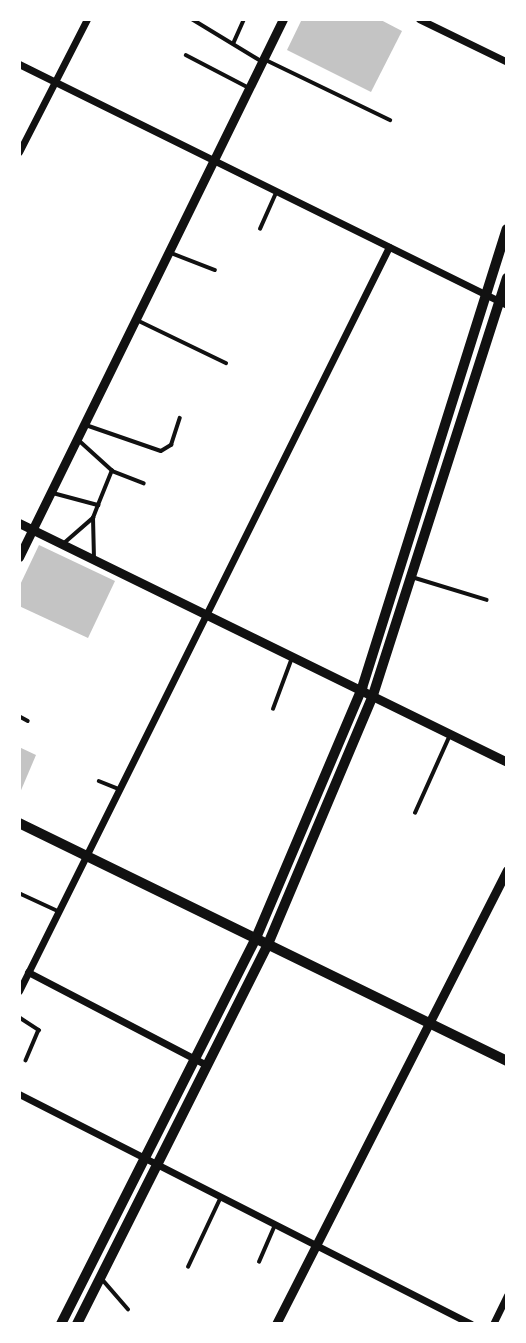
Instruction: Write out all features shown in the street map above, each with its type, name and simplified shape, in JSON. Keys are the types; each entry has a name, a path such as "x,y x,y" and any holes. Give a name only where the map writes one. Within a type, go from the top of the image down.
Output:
{"main road":[{"path":"77,1324 156,1165 362,688 507,229"},
{"path":"61,1324 145,1159 268,944 373,695 503,303 507,278"},
{"path":"19,823 507,1061"}],"street":[{"path":"19,152 87,19"},
{"path":"19,557 283,19"},
{"path":"419,19 507,62"},
{"path":"19,64 503,303"},
{"path":"19,991 207,618 389,247"},
{"path":"19,523 207,618 362,688 507,762"},
{"path":"276,1324 507,870"},
{"path":"28,972 202,1062"},
{"path":"19,1094 471,1324"},
{"path":"493,1324 507,1296"}],"lane":[{"path":"192,19 263,61 390,121"},
{"path":"233,44 244,19"},
{"path":"186,55 249,88"},
{"path":"260,229 278,191"},
{"path":"168,252 215,270"},
{"path":"135,319 226,363"},
{"path":"84,424 161,451 171,445 180,418"},
{"path":"77,439 112,471 144,483"},
{"path":"94,561 93,518 112,471"},
{"path":"51,492 98,505"},
{"path":"62,545 93,518"},
{"path":"411,577 486,600"},
{"path":"273,709 293,657"},
{"path":"19,716 29,721"},
{"path":"415,813 451,734"},
{"path":"99,780 119,789"},
{"path":"19,893 58,912"},
{"path":"19,1017 39,1030 26,1060"},
{"path":"188,1266 221,1197"},
{"path":"259,1262 276,1224"},
{"path":"101,1277 128,1309"}],"building":[{"path":"302,19 379,19 402,31 371,92 287,50"},
{"path":"39,545 115,581 88,638 19,606 19,587"},
{"path":"19,747 36,755 19,795"}]}
